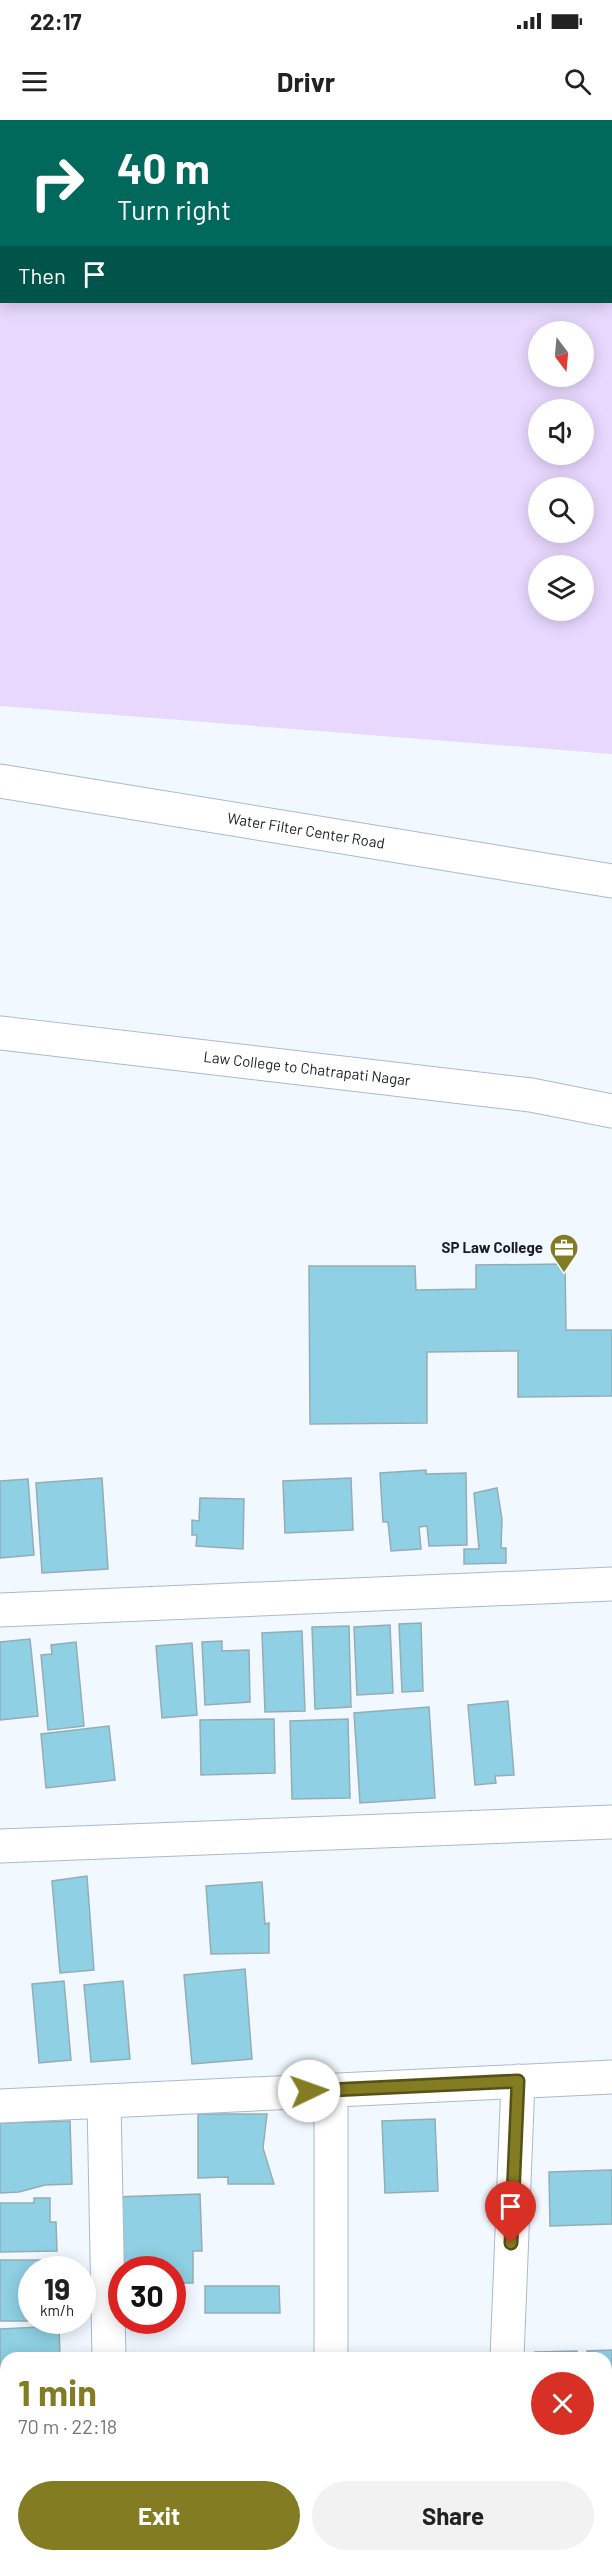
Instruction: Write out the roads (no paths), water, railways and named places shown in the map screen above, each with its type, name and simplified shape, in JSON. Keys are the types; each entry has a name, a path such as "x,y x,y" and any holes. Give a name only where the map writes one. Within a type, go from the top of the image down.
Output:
{"street":[{"name":"Water Filter Center Road","path":"0,781 612,881"},
{"name":"Law College to Chatrapati Nagar","path":"0,1033 519,1094 612,1111"},
{"path":"0,1610 612,1584"},
{"path":"0,1846 612,1822"},
{"path":"0,2106 612,2077"},
{"path":"507,2352 518,2081"},
{"path":"331,2090 331,2352"},
{"path":"105,2101 109,2352"}],"place":[{"name":"SP Law College","path":"564,1274"}]}
